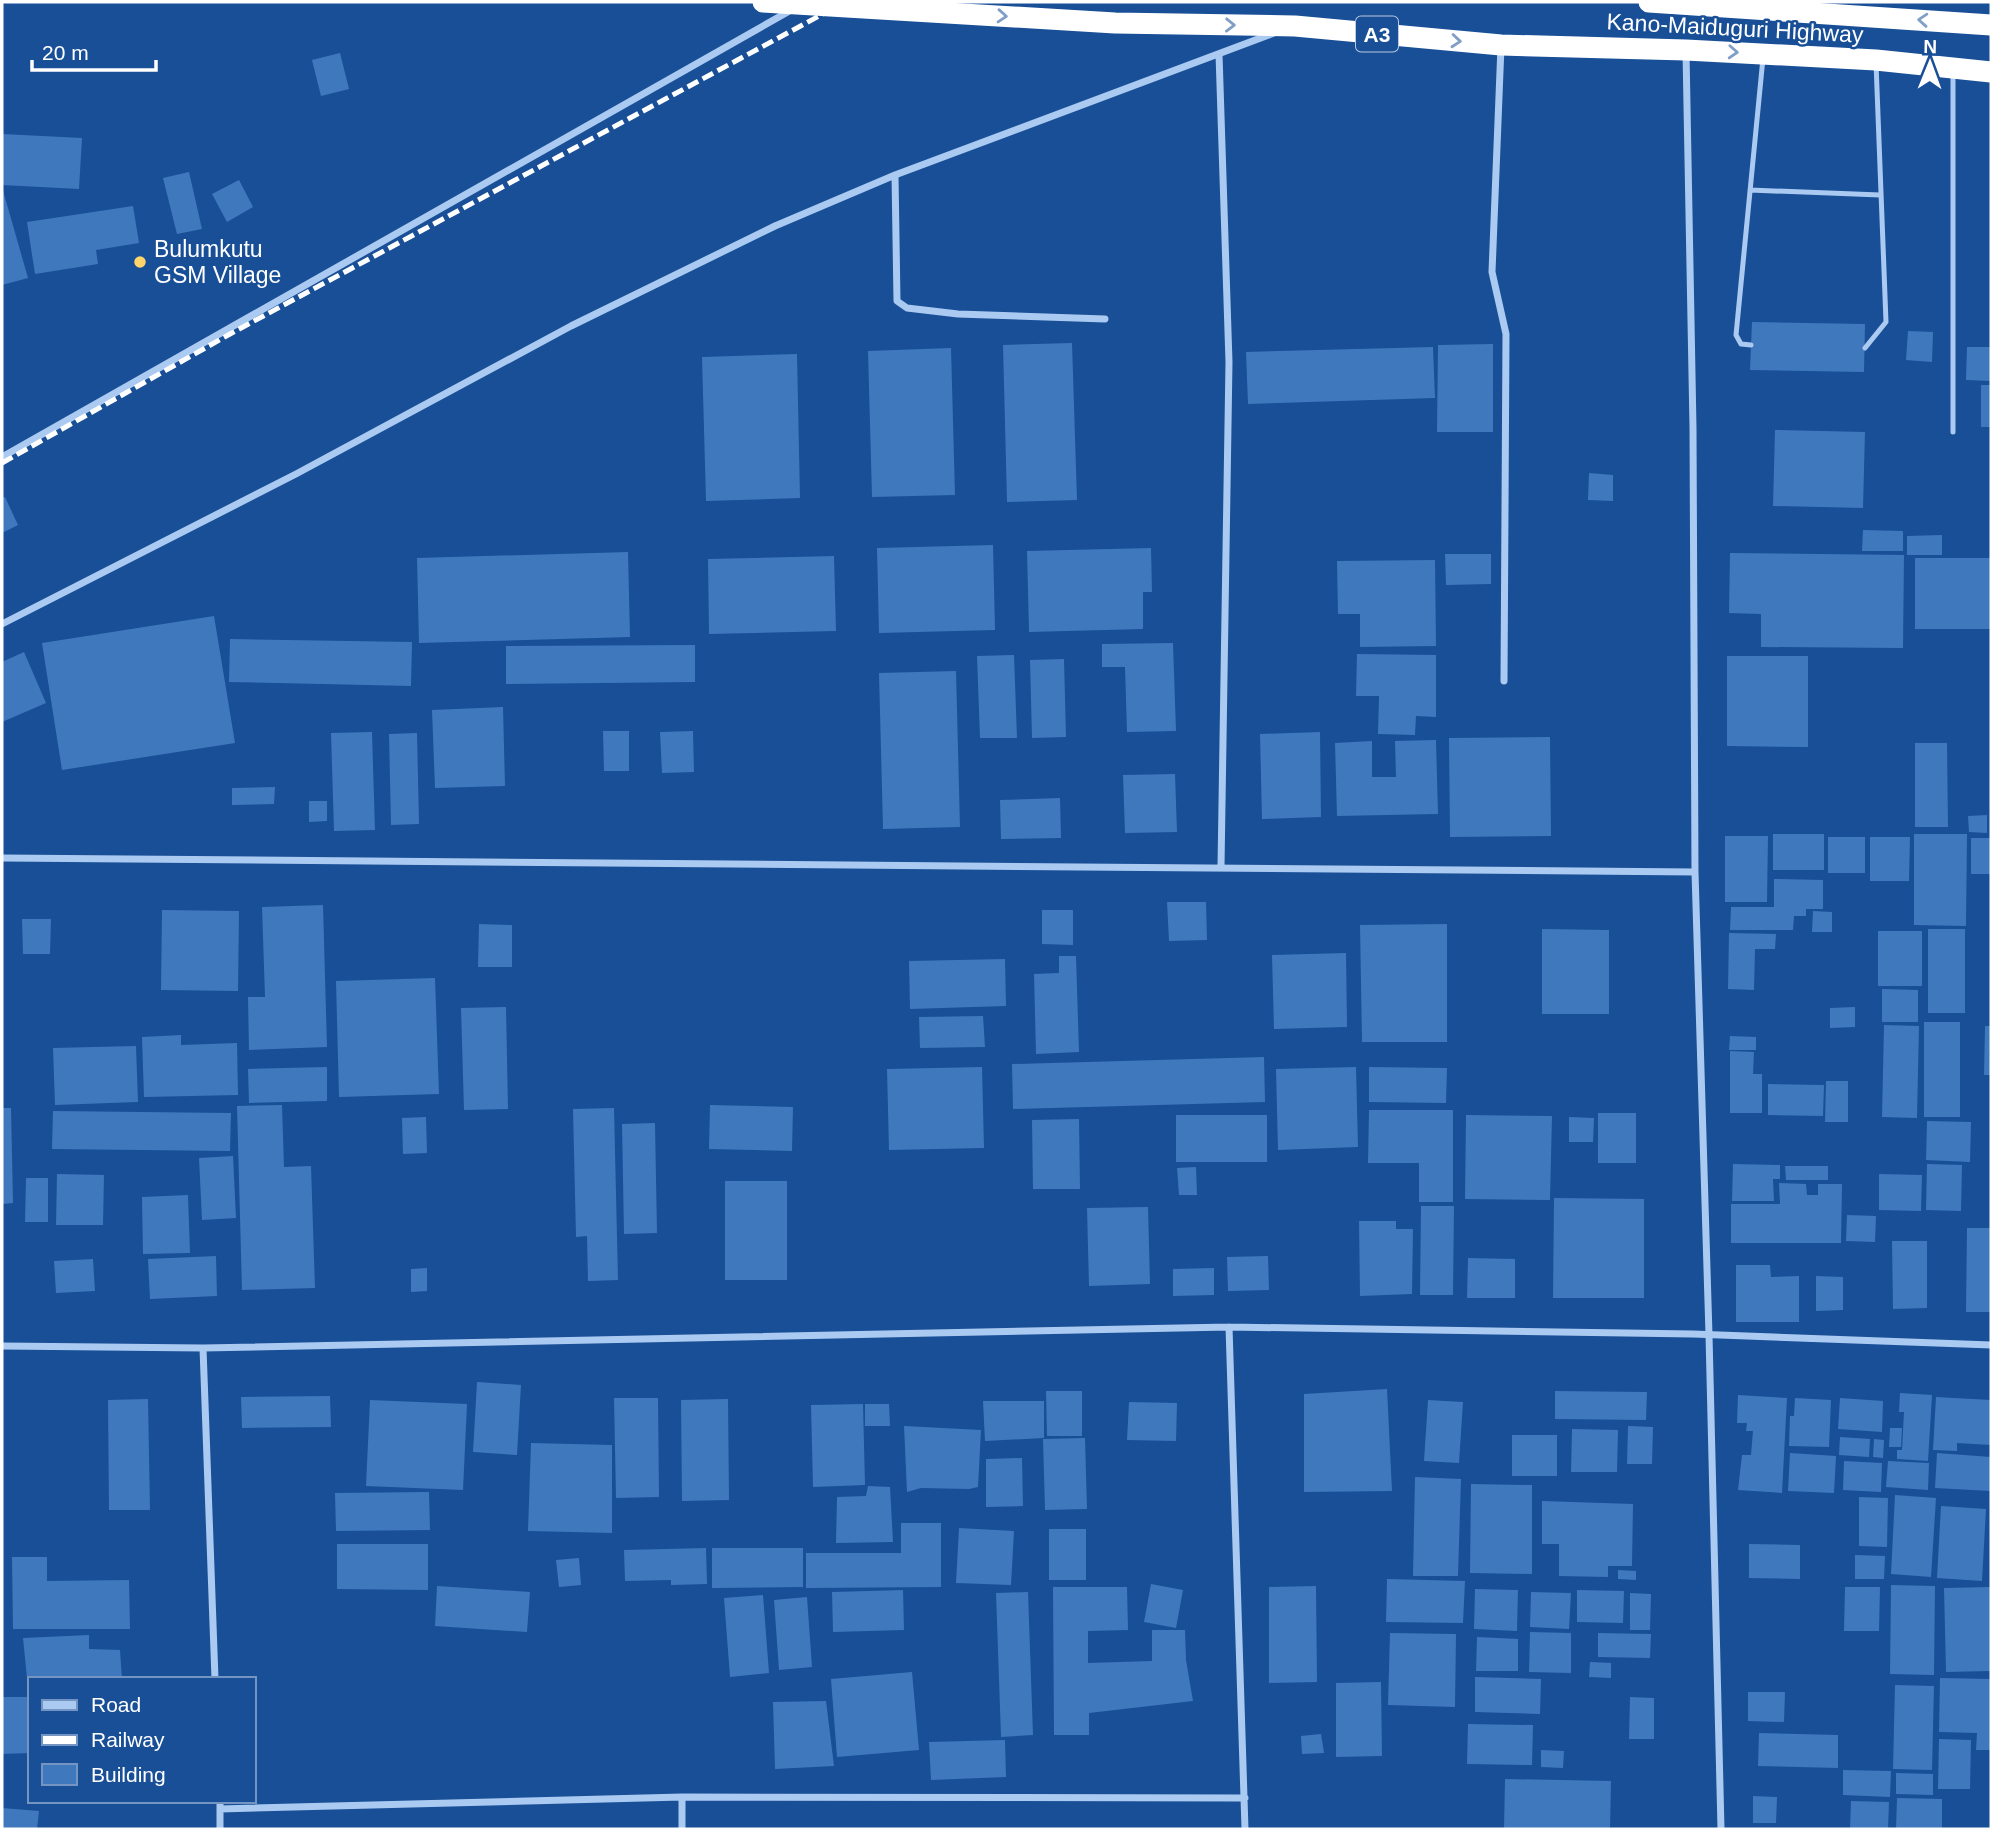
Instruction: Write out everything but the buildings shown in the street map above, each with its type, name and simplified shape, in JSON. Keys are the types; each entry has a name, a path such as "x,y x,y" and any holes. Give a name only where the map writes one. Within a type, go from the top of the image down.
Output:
{"highway":[{"name":"Kano-Maiduguri Highway","path":"763,2 1115,23 1294,26 1501,45 1686,50 1876,60 1991,72"},
{"name":"Kano-Maiduguri Highway","path":"1649,2 1991,24"}],"street":[{"path":"2,457 804,3"},
{"path":"2,624 296,474 571,326 775,226 895,175 1294,26"},
{"path":"1501,45 1492,272 1506,334 1504,681"},
{"path":"1686,50 1693,428 1695,872 1710,1335 1721,1829"},
{"path":"1219,54 1229,362 1222,867"},
{"path":"895,175 897,301 907,308 958,314 1105,319"},
{"path":"2,858 1695,872"},
{"path":"1229,1327 1245,1829"},
{"path":"2,1346 203,1348 1229,1327 1710,1335 1991,1345"},
{"path":"203,1348 215,1677"},
{"path":"220,1829 220,1805 682,1797 1245,1798"},
{"path":"682,1797 682,1829"}],"lane":[{"path":"1751,345 1741,344 1736,335 1763,54"},
{"path":"1864,348 1886,321 1876,60"},
{"path":"1953,68 1953,432"},
{"path":"1750,190 1880,195"}],"railway":[{"path":"2,463 230,334 845,2"}],"place":[{"name":"Bulumkutu GSM Village","path":"140,262"}]}
